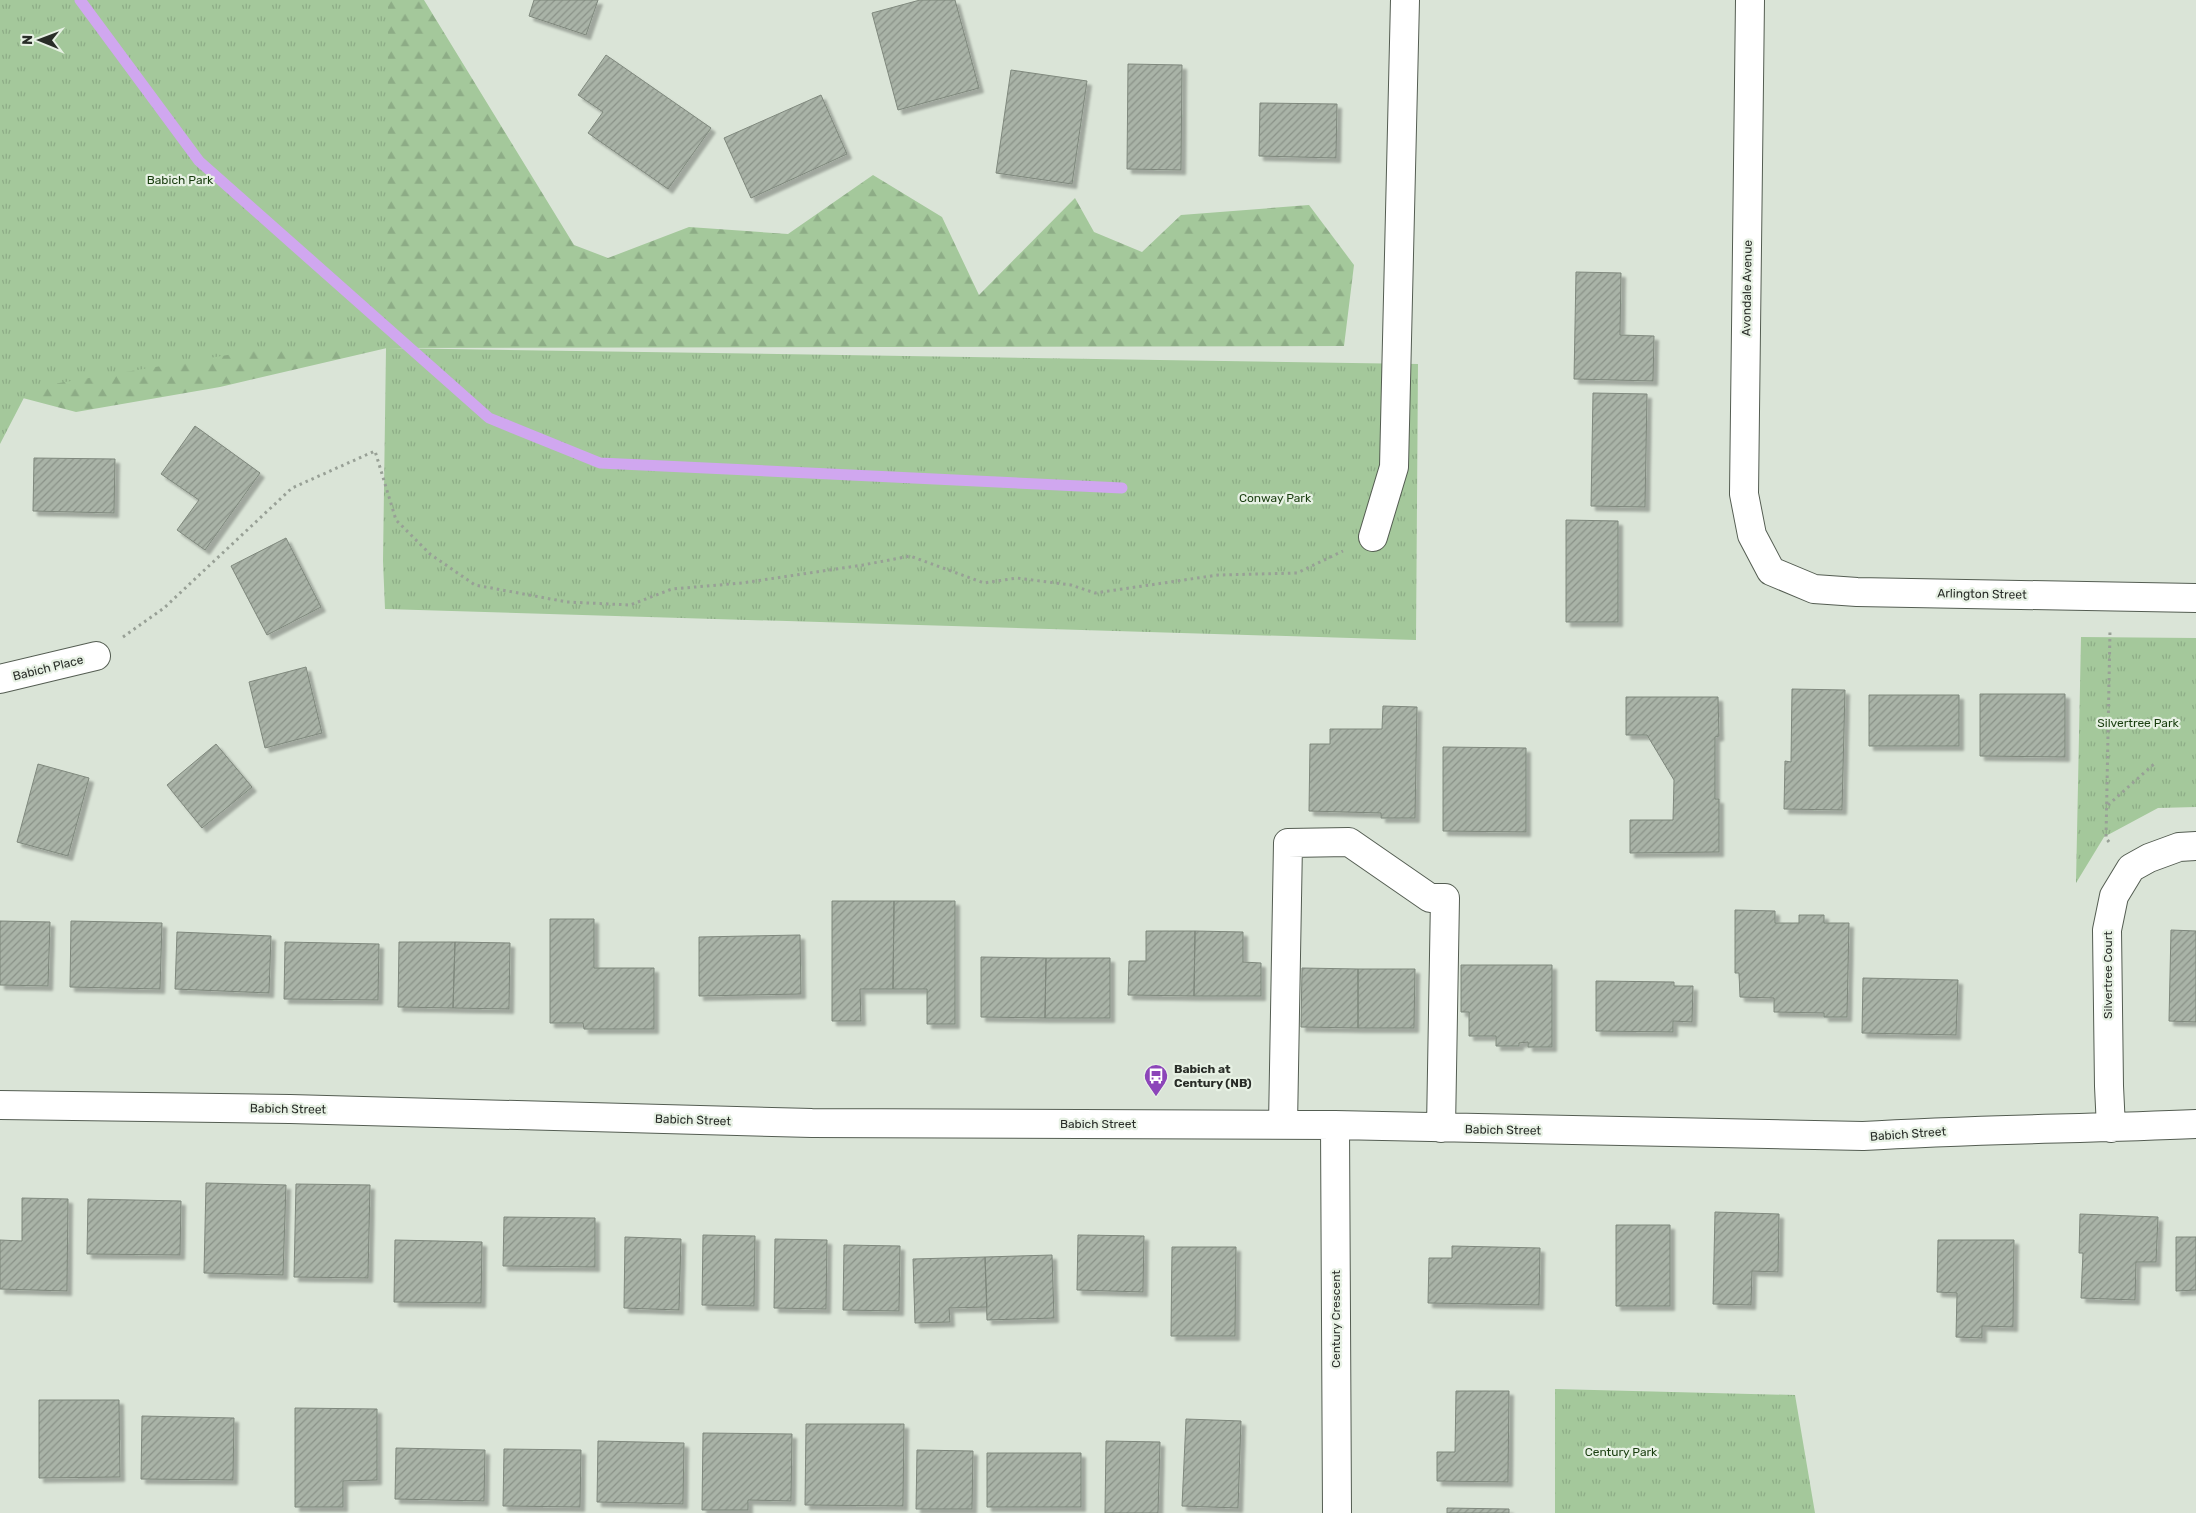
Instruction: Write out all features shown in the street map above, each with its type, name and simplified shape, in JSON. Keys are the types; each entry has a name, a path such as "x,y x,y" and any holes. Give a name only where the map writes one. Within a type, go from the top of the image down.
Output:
{"street":[{"path":"1373,537 1394,467 1405,0"},
{"name":"Avondale Avenue","path":"1750,0 1744,494 1752,535 1772,571"},
{"name":"Arlington Street","path":"1772,571 1814,589 1867,592 2196,598"},
{"name":"Babich Place","path":"0,679 96,656"},
{"path":"1283,1125 1288,843 1350,842 1430,898 1445,898 1441,1128"},
{"path":"2131,868 2149,858 2179,847 2196,846"},
{"name":"Silvertree Court","path":"2111,1128 2108,1086 2107,930 2114,896 2131,868"},
{"name":"Babich Street","path":"0,1106 290,1109 812,1123 1335,1125 1863,1136 1950,1131 2111,1128 2196,1124"},
{"name":"Century Crescent","path":"1335,1125 1337,1513"}],"path":[{"path":"96,656 164,608 292,488 376,451 396,520 430,554 475,584 567,602 630,606 672,589 742,583 910,556 984,583 1017,578 1071,585 1095,593 1218,575 1298,573 1373,537"},
{"path":"2110,596 2106,838 2131,868"},
{"path":"2108,805 2154,764"}],"green space":[{"name":"Babich Park","path":"0,0 424,0 574,245 608,258 689,227 788,234 873,175 942,217 979,295 1075,198 1094,232 1142,252 1181,215 1309,205 1354,265 1344,346 387,348 220,387 76,412 0,392"},
{"name":"Conway Park","path":"0,0 388,0 387,348 1418,364 1416,640 385,609 383,561 386,348 270,348 29,388 0,444"},
{"name":"Silvertree Park","path":"2081,637 2196,638 2196,807 2158,808 2104,837 2076,883"},
{"name":"Century Park","path":"1555,1389 1795,1395 1815,1513 1555,1513"}],"building":[{"path":"534,0 598,0 586,35 529,16"},
{"path":"920,0 955,0 979,88 898,110 872,13"},
{"path":"606,55 711,128 668,189 588,133 603,112 578,95"},
{"path":"1128,64 1182,65 1181,170 1127,169"},
{"path":"1011,70 1087,81 1072,184 996,173"},
{"path":"821,95 847,154 751,198 724,138"},
{"path":"1260,103 1337,104 1336,158 1259,156"},
{"path":"1576,272 1621,273 1620,335 1654,336 1653,381 1574,379"},
{"path":"1593,393 1647,394 1645,507 1591,506"},
{"path":"195,426 260,473 205,550 177,530 199,500 161,474"},
{"path":"34,458 115,459 114,513 33,511"},
{"path":"1566,520 1618,521 1618,622 1566,622"},
{"path":"286,538 321,607 267,635 231,566"},
{"path":"306,667 322,733 265,748 249,682"},
{"path":"1792,689 1845,690 1842,810 1784,809 1785,761 1791,762"},
{"path":"1980,694 2065,694 2065,757 1980,756"},
{"path":"1869,695 1959,695 1959,746 1869,746"},
{"path":"1626,697 1718,697 1719,736 1715,737 1715,799 1719,799 1719,852 1630,853 1630,820 1673,820 1674,780 1647,735 1626,735"},
{"path":"1383,706 1417,707 1415,818 1381,818 1381,813 1309,811 1310,744 1330,744 1330,729 1382,729"},
{"path":"216,744 252,787 202,828 167,785"},
{"path":"1443,747 1526,748 1526,832 1443,831"},
{"path":"38,764 89,778 68,856 17,842"},
{"path":"832,901 894,901 893,989 860,989 861,1021 832,1021"},
{"path":"894,901 955,901 955,1024 927,1024 927,989 893,989"},
{"path":"1735,910 1775,911 1775,923 1799,923 1799,915 1824,915 1824,923 1849,923 1847,1017 1824,1017 1824,1013 1774,1012 1774,998 1740,997 1739,973 1735,973"},
{"path":"550,919 594,919 594,968 654,968 654,1029 584,1029 583,1023 550,1023"},
{"path":"0,921 50,922 48,986 0,985"},
{"path":"71,921 162,923 160,989 70,987"},
{"path":"2171,930 2196,931 2196,1022 2169,1021"},
{"path":"1146,931 1195,931 1194,996 1128,995 1129,961 1146,961"},
{"path":"1195,931 1243,932 1243,962 1261,963 1261,996 1194,996"},
{"path":"177,932 271,936 269,993 175,989"},
{"path":"800,935 801,994 699,996 699,937"},
{"path":"285,942 379,944 378,1000 284,999"},
{"path":"399,942 455,942 453,1008 398,1007"},
{"path":"455,942 510,943 509,1009 453,1008"},
{"path":"981,957 1046,958 1045,1018 981,1017"},
{"path":"1046,958 1110,958 1110,1018 1045,1018"},
{"path":"1461,965 1552,965 1552,1047 1528,1047 1528,1042 1519,1043 1519,1046 1496,1046 1496,1036 1469,1036 1469,1012 1461,1012"},
{"path":"1302,968 1358,969 1358,1028 1301,1027"},
{"path":"1358,969 1415,969 1414,1028 1358,1028"},
{"path":"1863,978 1958,980 1956,1035 1862,1033"},
{"path":"1596,981 1674,982 1674,986 1693,986 1692,1022 1673,1021 1673,1032 1596,1031"},
{"path":"206,1183 286,1185 283,1275 204,1273"},
{"path":"296,1184 370,1185 368,1278 294,1277"},
{"path":"22,1198 68,1199 67,1291 0,1289 0,1240 22,1241"},
{"path":"88,1199 181,1201 180,1255 87,1254"},
{"path":"1715,1212 1779,1214 1778,1272 1752,1271 1751,1305 1713,1304"},
{"path":"2080,1214 2158,1217 2156,1262 2136,1262 2135,1300 2081,1298 2083,1253 2079,1253"},
{"path":"504,1217 595,1218 595,1267 503,1266"},
{"path":"1616,1225 1670,1225 1670,1306 1616,1306"},
{"path":"703,1235 755,1236 754,1306 702,1305"},
{"path":"1078,1235 1144,1236 1143,1292 1077,1290"},
{"path":"625,1237 681,1239 679,1310 624,1308"},
{"path":"2176,1237 2196,1237 2196,1290 2176,1291"},
{"path":"775,1239 827,1240 826,1309 774,1308"},
{"path":"395,1240 482,1242 481,1303 394,1302"},
{"path":"1938,1240 2014,1240 2013,1327 1982,1326 1982,1338 1956,1337 1957,1293 1937,1292"},
{"path":"844,1245 900,1246 899,1311 843,1310"},
{"path":"1452,1246 1540,1248 1539,1305 1428,1303 1429,1258 1452,1258"},
{"path":"1172,1247 1236,1247 1235,1336 1171,1336"},
{"path":"1052,1255 1054,1318 987,1320 985,1257"},
{"path":"985,1257 987,1307 949,1308 950,1322 915,1323 913,1259"},
{"path":"1456,1391 1509,1391 1508,1482 1437,1481 1437,1452 1455,1452"},
{"path":"39,1400 119,1400 120,1477 39,1478"},
{"path":"295,1408 377,1409 377,1480 343,1481 343,1507 295,1507"},
{"path":"142,1416 234,1418 233,1480 141,1479"},
{"path":"1186,1419 1241,1421 1238,1508 1182,1506"},
{"path":"806,1424 904,1424 903,1506 805,1505"},
{"path":"703,1433 792,1434 791,1501 748,1500 748,1510 702,1510"},
{"path":"598,1441 684,1443 683,1504 597,1502"},
{"path":"1106,1441 1160,1442 1158,1513 1105,1513"},
{"path":"396,1448 485,1450 484,1501 395,1499"},
{"path":"504,1449 581,1450 580,1507 503,1506"},
{"path":"917,1450 973,1451 972,1509 916,1509"},
{"path":"987,1453 1081,1453 1081,1507 987,1507"},
{"path":"1447,1508 1509,1509 1509,1513 1447,1513"}],"waterway":[{"path":"80,0 199,161 489,418 600,463 1122,488"}],"place":[{"name":"Babich at Century (NB)","path":"1156,1097"}]}
